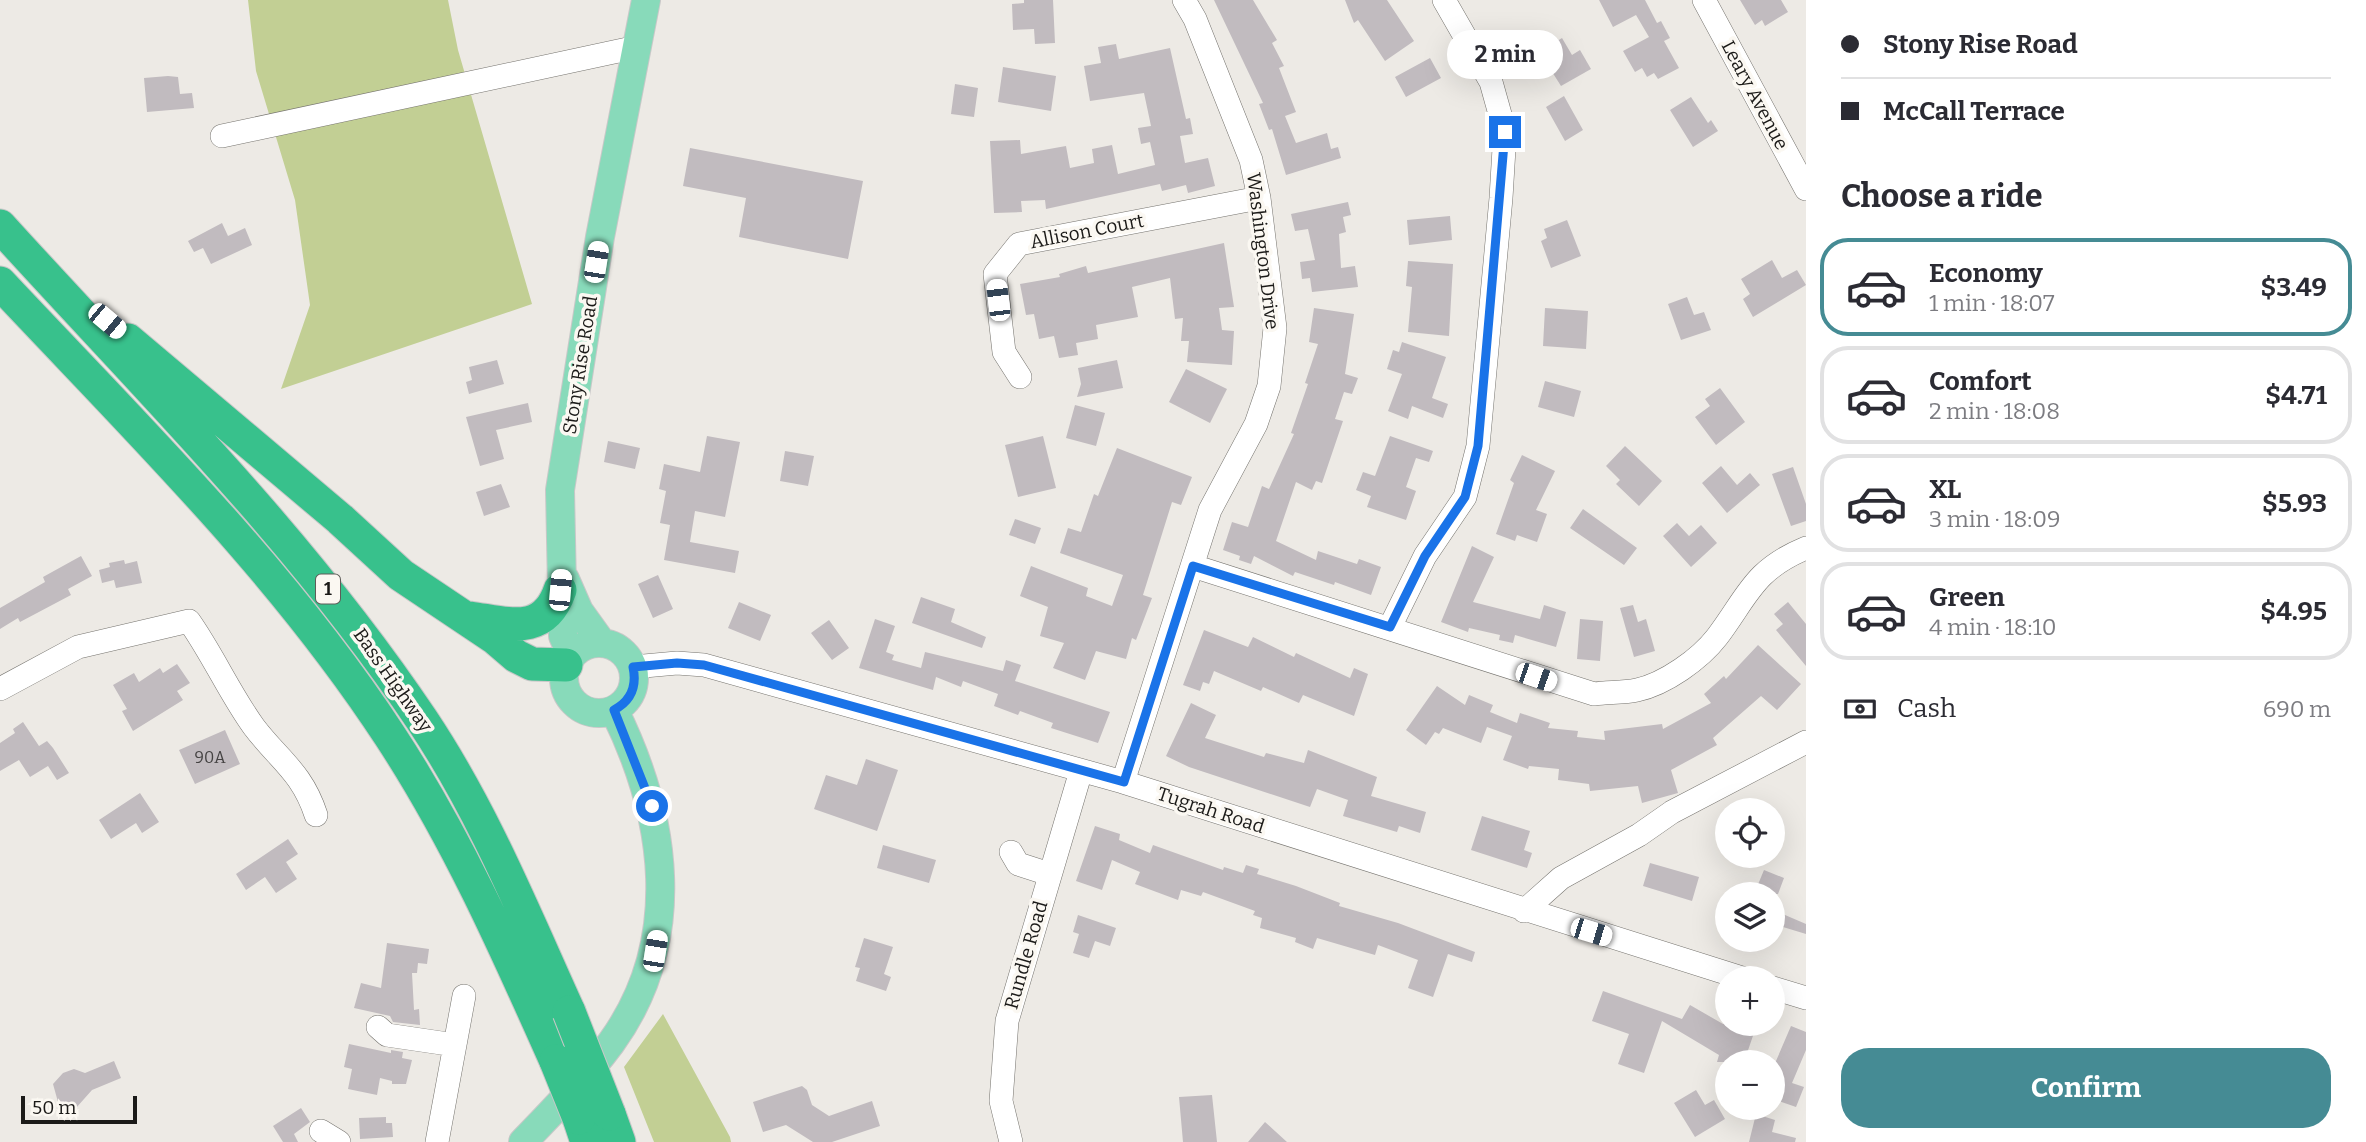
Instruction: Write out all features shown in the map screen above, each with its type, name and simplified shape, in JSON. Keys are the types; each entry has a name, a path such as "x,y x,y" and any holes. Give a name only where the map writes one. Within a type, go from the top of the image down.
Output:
{"highway":[{"path":"0,224 64,285 340,519 401,575 526,661 569,660"},
{"name":"Bass Highway","path":"0,224 256,503 376,652 424,722 479,813 569,1012 598,1129"},
{"name":"Bass Highway","path":"0,283 188,483 269,575 337,660 390,735 446,826 495,924 556,1061 598,1129"},
{"path":"464,617 514,624 530,623 553,606 561,578"}],"main road":[{"name":"Stony Rise Road","path":"569,660 563,636 560,491 600,237 646,0"},
{"name":"Stony Rise Road","path":"561,578 579,611 602,643"},
{"path":"602,643 621,650 633,667 634,684 631,695 614,710 589,712 573,701 565,684 569,660 586,646 602,643"},
{"path":"523,1142 611,1043 636,1002 655,951 662,901 660,853 652,806 614,710"}],"street":[{"name":"Washington Drive","path":"1124,782 1210,510 1256,424 1269,386 1275,328 1259,198 1251,160 1195,19 1184,0"},
{"path":"1390,627 1425,556 1465,497 1478,446 1501,198 1505,132 1491,82 1444,0"},
{"name":"Leary Avenue","path":"1704,0 1806,189"},
{"path":"222,136 637,47"},
{"name":"Allison Court","path":"1020,377 1004,352 995,274 1019,244 1259,198"},
{"path":"1193,566 1594,694 1639,690 1673,675 1716,639 1741,598 1778,559 1806,548"},
{"path":"0,689 78,647 189,621 255,728 286,760 309,793 316,815"},
{"name":"Tugrah Road","path":"633,667 677,663 704,665 1124,782 1715,970"},
{"path":"1524,911 1561,878 1639,835 1684,806 1806,742"},
{"name":"Rundle Road","path":"1012,1142 1002,1101 1007,1021 1081,771"},
{"path":"1011,852 1018,864 1049,874"},
{"path":"1785,992 1806,998"},
{"path":"437,1142 464,996"},
{"path":"378,1027 387,1035 455,1045"}],"green space":[{"path":"248,0 448,0 458,50 532,304 281,389 310,305 295,200 256,71"},
{"path":"663,1014 731,1142 654,1142 624,1067"}],"building":[{"path":"1024,0 1053,0 1055,43 1035,44 1034,29 1013,30 1012,4 1024,3"},
{"path":"1214,0 1253,0 1277,40 1272,43 1284,66 1279,68 1296,112 1285,116 1296,143 1327,133 1331,149 1338,147 1341,158 1286,175 1272,129 1269,130 1259,104 1263,103"},
{"path":"1345,0 1387,0 1414,41 1385,61 1358,20 1354,23"},
{"path":"1599,0 1645,0 1657,23 1661,21 1670,38 1664,41 1679,68 1658,79 1654,73 1647,77 1642,68 1635,72 1623,51 1649,37 1636,15 1613,27"},
{"path":"1740,0 1781,0 1788,12 1765,26 1762,20 1755,25"},
{"path":"1562,38 1572,55 1580,50 1591,69 1561,86 1549,67 1555,63 1546,48"},
{"path":"1116,44 1119,59 1170,48 1186,119 1190,118 1193,134 1180,136 1185,163 1208,158 1215,186 1188,193 1186,185 1162,191 1160,184 1046,209 1045,200 1021,201 1022,212 994,213 990,141 1020,140 1021,154 1066,146 1070,168 1094,163 1092,149 1112,145 1118,174 1155,165 1150,142 1141,144 1138,128 1151,126 1144,93 1090,101 1084,66 1101,63 1098,47"},
{"path":"1430,58 1441,78 1406,97 1395,77"},
{"path":"1003,67 1056,76 1051,111 998,102"},
{"path":"178,77 180,94 192,93 194,108 147,112 144,78"},
{"path":"955,84 978,88 974,117 951,114"},
{"path":"1564,96 1583,130 1565,141 1546,107"},
{"path":"1691,97 1708,123 1711,120 1718,131 1693,147 1670,110"},
{"path":"690,148 863,181 848,259 739,237 746,198 683,186"},
{"path":"1348,202 1351,215 1343,217 1346,232 1339,234 1341,268 1355,266 1358,287 1312,292 1310,278 1302,279 1300,262 1315,260 1308,229 1295,231 1291,214"},
{"path":"1450,216 1452,240 1409,245 1407,220"},
{"path":"1567,220 1581,256 1551,268 1541,241 1547,238 1544,229"},
{"path":"222,223 228,236 245,228 252,245 211,264 203,248 194,252 188,241"},
{"path":"1224,243 1234,307 1219,308 1222,330 1234,331 1232,365 1187,362 1189,341 1181,341 1183,318 1175,319 1170,278 1132,287 1138,317 1096,325 1098,339 1076,343 1078,355 1059,358 1054,336 1039,339 1034,314 1026,315 1020,284 1060,277 1059,274 1086,266 1088,273"},
{"path":"1772,260 1782,278 1797,270 1806,285 1753,317 1743,299 1750,294 1741,279"},
{"path":"1408,261 1453,264 1449,336 1408,332 1412,287 1406,286"},
{"path":"1687,297 1694,315 1704,312 1711,330 1681,340 1668,304"},
{"path":"1314,308 1354,314 1345,374 1358,378 1352,394 1344,392 1335,419 1343,421 1322,483 1316,481 1312,490 1296,482 1276,541 1316,560 1318,551 1357,564 1359,559 1381,567 1371,595 1295,572 1293,576 1254,556 1251,564 1239,560 1240,556 1223,550 1232,522 1248,527 1262,486 1269,489 1294,434 1291,433 1318,344 1309,342"},
{"path":"1545,308 1588,311 1586,349 1543,346"},
{"path":"1402,342 1446,357 1432,398 1448,404 1443,418 1412,406 1408,419 1388,411 1402,374 1387,369 1393,350 1399,352"},
{"path":"497,360 504,384 469,394 466,382 472,380 469,367"},
{"path":"1117,360 1123,388 1077,397 1081,384 1078,368"},
{"path":"1186,369 1227,389 1210,423 1169,402"},
{"path":"1545,381 1581,391 1574,417 1538,407"},
{"path":"1720,388 1745,422 1716,445 1695,417 1710,406 1705,399"},
{"path":"528,403 532,422 496,430 504,459 480,466 466,417"},
{"path":"1075,405 1105,413 1096,446 1066,438"},
{"path":"707,436 740,442 725,517 695,511 690,542 739,551 735,573 664,560 670,525 660,523 666,491 659,489 664,464 700,472"},
{"path":"1043,436 1056,488 1018,497 1005,445"},
{"path":"1390,436 1433,451 1429,462 1416,458 1406,487 1416,491 1406,520 1367,507 1371,496 1356,490 1363,472 1375,476"},
{"path":"608,441 640,448 635,469 604,462"},
{"path":"1625,446 1662,481 1639,506 1616,484 1620,480 1606,466"},
{"path":"1117,448 1192,477 1181,505 1172,502 1143,595 1152,598 1136,640 1132,638 1126,659 1096,651 1085,680 1053,668 1064,643 1040,636 1048,607 1020,596 1031,566 1088,588 1086,596 1112,606 1123,575 1060,553 1068,528 1081,532 1094,494 1098,496"},
{"path":"785,451 814,456 808,486 780,481"},
{"path":"1522,455 1555,471 1536,510 1547,514 1537,542 1517,535 1515,541 1496,534 1514,483 1510,480"},
{"path":"1721,466 1737,485 1750,473 1760,485 1727,513 1702,483"},
{"path":"1793,467 1806,504 1806,521 1791,526 1772,474"},
{"path":"501,484 510,507 484,516 476,492"},
{"path":"1583,509 1637,548 1624,565 1570,528"},
{"path":"1015,519 1041,528 1035,544 1009,535"},
{"path":"1677,523 1689,536 1701,525 1717,543 1691,567 1663,536"},
{"path":"1472,546 1494,557 1473,602 1540,619 1544,605 1566,612 1556,647 1515,635 1513,643 1499,640 1500,635 1469,628 1468,632 1441,622"},
{"path":"81,556 92,576 68,589 71,595 20,622 18,618 0,629 0,608 45,582 43,577"},
{"path":"124,560 125,564 137,561 142,583 116,588 114,580 102,583 99,570 110,567 109,563"},
{"path":"658,575 673,609 653,618 638,584"},
{"path":"921,597 955,609 951,622 986,637 982,648 912,623"},
{"path":"739,602 771,615 760,641 728,628"},
{"path":"1788,602 1806,624 1806,666 1776,630 1783,624 1774,614"},
{"path":"1633,605 1638,622 1646,619 1655,651 1634,657 1620,608"},
{"path":"875,619 895,626 886,652 894,655 892,660 921,668 925,652 1003,671 1006,660 1021,665 1015,681 1110,712 1098,743 1051,728 1053,723 1020,711 1018,715 994,706 998,694 963,681 961,687 936,677 933,690 859,668"},
{"path":"1580,619 1603,621 1600,661 1577,659"},
{"path":"829,620 849,648 832,660 811,633"},
{"path":"1204,630 1248,647 1253,637 1294,657 1296,653 1350,678 1354,668 1368,674 1354,716 1303,695 1299,703 1263,687 1261,691 1214,671 1209,684 1203,682 1200,691 1183,685"},
{"path":"1758,645 1801,684 1777,710 1761,696 1713,738 1717,745 1671,770 1678,793 1642,803 1638,786 1590,791 1589,784 1558,780 1559,769 1529,766 1528,769 1503,760 1512,736 1487,727 1481,743 1443,728 1439,734 1435,732 1426,745 1406,730 1437,686 1465,705 1469,695 1493,705 1490,712 1517,723 1520,713 1550,723 1548,728 1578,731 1577,737 1605,740 1604,731 1662,724 1663,729 1711,703 1704,694 1724,676 1726,679"},
{"path":"177,664 190,683 177,691 183,700 133,731 122,711 127,709 113,685 134,673 139,682 160,668 163,673"},
{"path":"1191,703 1216,715 1205,738 1264,757 1266,753 1304,763 1308,750 1377,777 1371,796 1426,812 1420,833 1399,826 1397,832 1343,816 1348,800 1317,789 1310,807 1189,767 1166,756"},
{"path":"23,722 39,746 47,741 69,773 57,780 48,766 30,777 19,760 0,771 0,743 15,733 13,729"},
{"path":"225,730 240,764 195,784 179,750"},
{"path":"866,759 898,770 877,831 814,809 826,775 857,785"},
{"path":"140,793 159,822 142,833 136,823 111,839 99,820"},
{"path":"1482,816 1530,831 1524,850 1532,853 1527,868 1471,850"},
{"path":"1095,826 1120,834 1119,840 1150,853 1153,845 1223,870 1224,867 1243,873 1246,865 1259,869 1257,874 1340,903 1339,906 1398,923 1475,952 1472,962 1448,954 1433,997 1408,988 1418,960 1378,945 1375,955 1317,938 1313,949 1295,942 1296,938 1260,928 1262,918 1253,915 1255,911 1203,892 1201,896 1181,890 1178,900 1135,884 1140,872 1112,860 1102,890 1076,881"},
{"path":"288,839 298,854 286,862 297,879 276,893 265,877 246,890 236,874"},
{"path":"883,845 936,860 929,883 877,868"},
{"path":"1650,863 1699,877 1692,901 1643,886"},
{"path":"1764,870 1784,878 1782,882 1759,882"},
{"path":"1078,915 1116,928 1110,946 1095,941 1089,958 1073,953 1079,934 1073,932"},
{"path":"1785,915 1806,924 1806,934 1785,928"},
{"path":"864,938 893,947 884,974 891,977 886,991 856,981 860,968 855,967"},
{"path":"387,943 429,949 427,964 418,963 417,973 412,973 414,1010 419,1009 420,1025 393,1022 390,1016 354,1008 361,983 381,988"},
{"path":"1603,991 1682,1019 1690,1005 1715,1019 1715,1036 1753,1036 1748,1050 1715,1050 1715,1053 1662,1021 1644,1073 1618,1064 1629,1034 1592,1021"},
{"path":"1791,1026 1806,1032 1806,1050 1792,1083 1804,1087 1796,1107 1785,1103 1785,1050 1781,1050"},
{"path":"349,1044 391,1053 391,1050 403,1052 402,1058 412,1060 406,1084 392,1084 392,1081 380,1078 377,1095 348,1089 352,1069 344,1067"},
{"path":"114,1061 121,1078 92,1090 76,1108 58,1102 53,1084 63,1073 74,1069 85,1073"},
{"path":"802,1086 807,1090 812,1105 829,1116 872,1101 880,1126 832,1142 813,1142 786,1125 763,1132 753,1102"},
{"path":"1696,1090 1705,1105 1714,1100 1715,1120 1723,1120 1695,1137 1674,1103"},
{"path":"1212,1095 1217,1142 1183,1142 1179,1097"},
{"path":"301,1108 310,1122 294,1134 298,1142 283,1142 273,1126"},
{"path":"386,1117 386,1123 392,1123 393,1137 360,1139 359,1118"},
{"path":"1754,1120 1775,1120 1772,1132 1796,1138 1795,1142 1749,1142"},
{"path":"1265,1122 1287,1142 1248,1142"}],"route":[{"path":"652,806 629,741 614,710 624,704 631,695 634,684 633,667 677,663 704,665 1124,782 1193,566 1390,627 1425,556 1465,497 1478,446 1505,132"}]}
